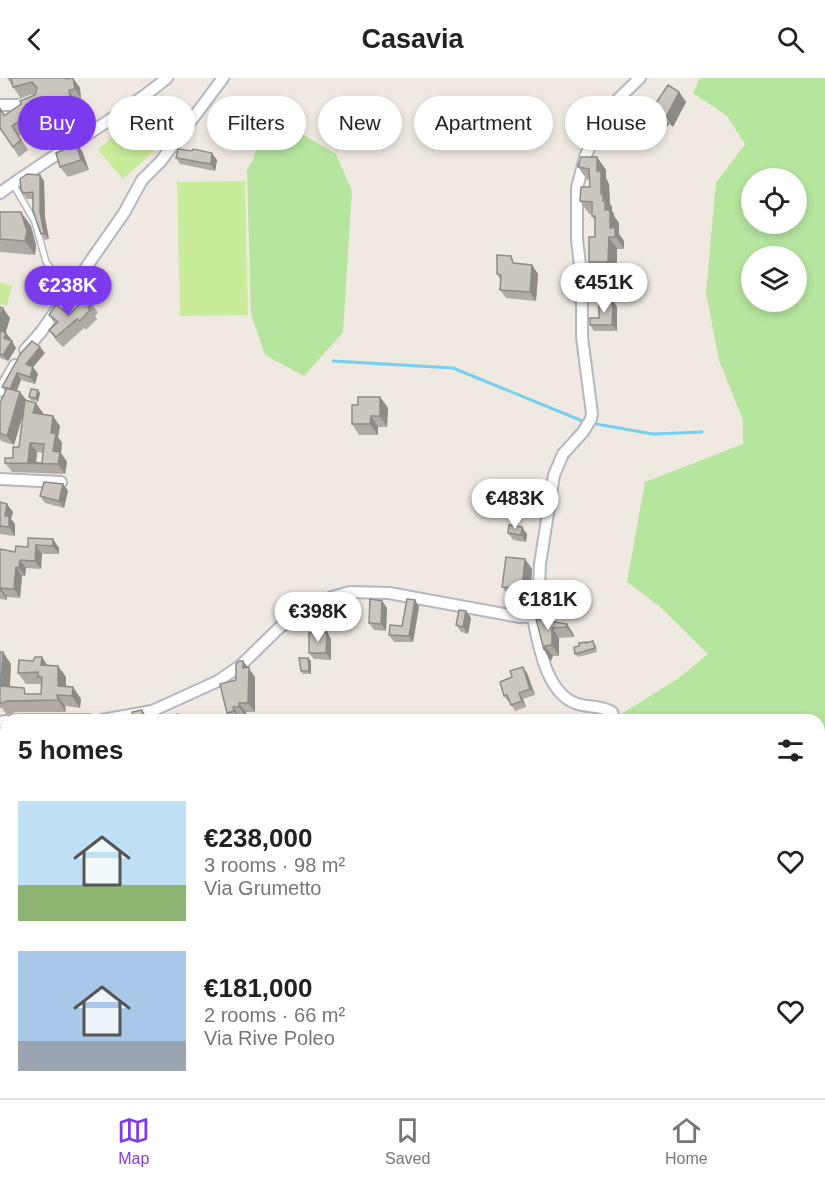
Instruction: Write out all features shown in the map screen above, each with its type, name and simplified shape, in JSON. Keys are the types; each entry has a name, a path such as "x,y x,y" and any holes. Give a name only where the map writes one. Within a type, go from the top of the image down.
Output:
{"street":[{"path":"0,193 106,123 167,78"},
{"path":"0,391 20,355 41,332 69,292 124,213 142,180 161,161 224,78"},
{"path":"612,714 606,709 577,704 559,690 546,669 533,617 538,608 540,564 554,475 563,454 588,424 592,414 582,337 582,283 577,238 577,189 585,157 594,138 616,100 640,78"},
{"path":"0,105 18,105"},
{"path":"0,479 61,482"},
{"path":"135,714 152,711 218,681 240,666 279,628 293,618 332,597 350,592 389,594 520,617 533,617"}],"lane":[{"path":"13,184 35,222 46,261 69,292"}],"green space":[{"path":"700,78 825,78 825,714 621,714 679,678 708,654 658,605 627,582 645,482 743,444 743,420 719,360 706,293 716,183 745,144 727,116 693,93"},
{"path":"306,136 318,143 318,150 329,150 336,154 352,191 343,332 304,376 265,355 251,314 247,170 256,150 306,150"},
{"path":"108,141 108,150 155,150 123,179 98,150"},
{"path":"245,181 248,315 180,316 177,182"},
{"path":"0,282 12,286 7,306 0,304"}],"building":[{"path":"11,78 73,78 75,89 69,90 70,96 32,96 37,88 32,82 13,87"},
{"path":"668,85 679,92 667,115 667,96 661,96"},
{"path":"18,106 18,122 12,126 18,135 18,143 13,147 0,128 0,108 4,116"},
{"path":"195,149 212,153 211,164 176,158 178,150"},
{"path":"63,150 78,150 81,160 60,167 56,153"},
{"path":"581,157 597,157 597,171 601,171 601,194 605,201 605,210 610,210 610,228 615,228 615,237 609,237 608,262 589,262 589,237 595,237 595,216 592,216 592,202 580,201 581,187 590,187 589,169 578,167"},
{"path":"27,174 40,175 40,212 44,233 41,234 33,211 33,192 23,193 21,189 20,179"},
{"path":"0,212 21,212 27,231 25,241 0,239"},
{"path":"497,255 511,256 513,263 532,265 530,292 500,290 501,275 497,274"},
{"path":"86,298 92,304 88,307 90,310 80,321 77,319 56,337 49,330 58,322 49,315 56,304 69,315"},
{"path":"599,301 613,301 612,325 590,325 590,318 599,318"},
{"path":"0,330 6,333 4,338 12,341 3,355 0,354"},
{"path":"32,341 40,347 26,364 33,367 30,377 17,373 10,389 2,387 21,353"},
{"path":"7,388 20,392 7,436 0,433 0,403"},
{"path":"31,389 38,390 36,398 29,397"},
{"path":"358,397 380,397 380,416 371,416 370,424 352,424 352,405 358,405"},
{"path":"25,400 36,403 33,413 53,416 51,433 56,433 53,451 60,452 58,464 5,463 5,458 13,458 13,447 19,447","holes":["30,443 44,444 42,463 28,462"]},
{"path":"44,482 63,484 59,501 40,496"},
{"path":"0,502 7,504 5,516 9,516 9,527 0,526"},
{"path":"509,525 522,527 521,535 508,533"},
{"path":"28,538 53,539 53,546 36,545 35,561 20,560 19,568 16,567 14,589 1,588 0,591 0,549 15,552 16,546 28,547"},
{"path":"506,557 525,559 522,589 502,587"},
{"path":"370,599 382,601 381,624 369,623"},
{"path":"407,599 415,600 409,636 389,635 390,625 402,626"},
{"path":"459,610 466,611 463,627 456,625"},
{"path":"536,619 567,624 566,627 552,628 552,645 545,646 544,650"},
{"path":"327,632 326,653 309,653 309,633"},
{"path":"593,641 595,648 575,654 574,647 579,646 579,643"},
{"path":"0,652 3,652 1,686 24,688 25,694 41,694 42,677 38,677 38,672 18,673 19,660 33,661 35,657 42,657 41,665 58,666 58,686 73,687 72,696 57,695 58,700 0,703"},
{"path":"299,658 308,658 309,671 301,671"},
{"path":"243,661 243,668 249,667 248,703 239,703 239,707 233,707 234,711 227,713 220,684 236,680 236,664"},
{"path":"523,667 530,689 519,693 522,701 511,705 507,695 504,696 500,682 512,677 510,671"},
{"path":"142,710 143,714 132,714 132,712"}],"waterway":[{"path":"333,361 453,368 585,422 653,434 702,432"}]}
